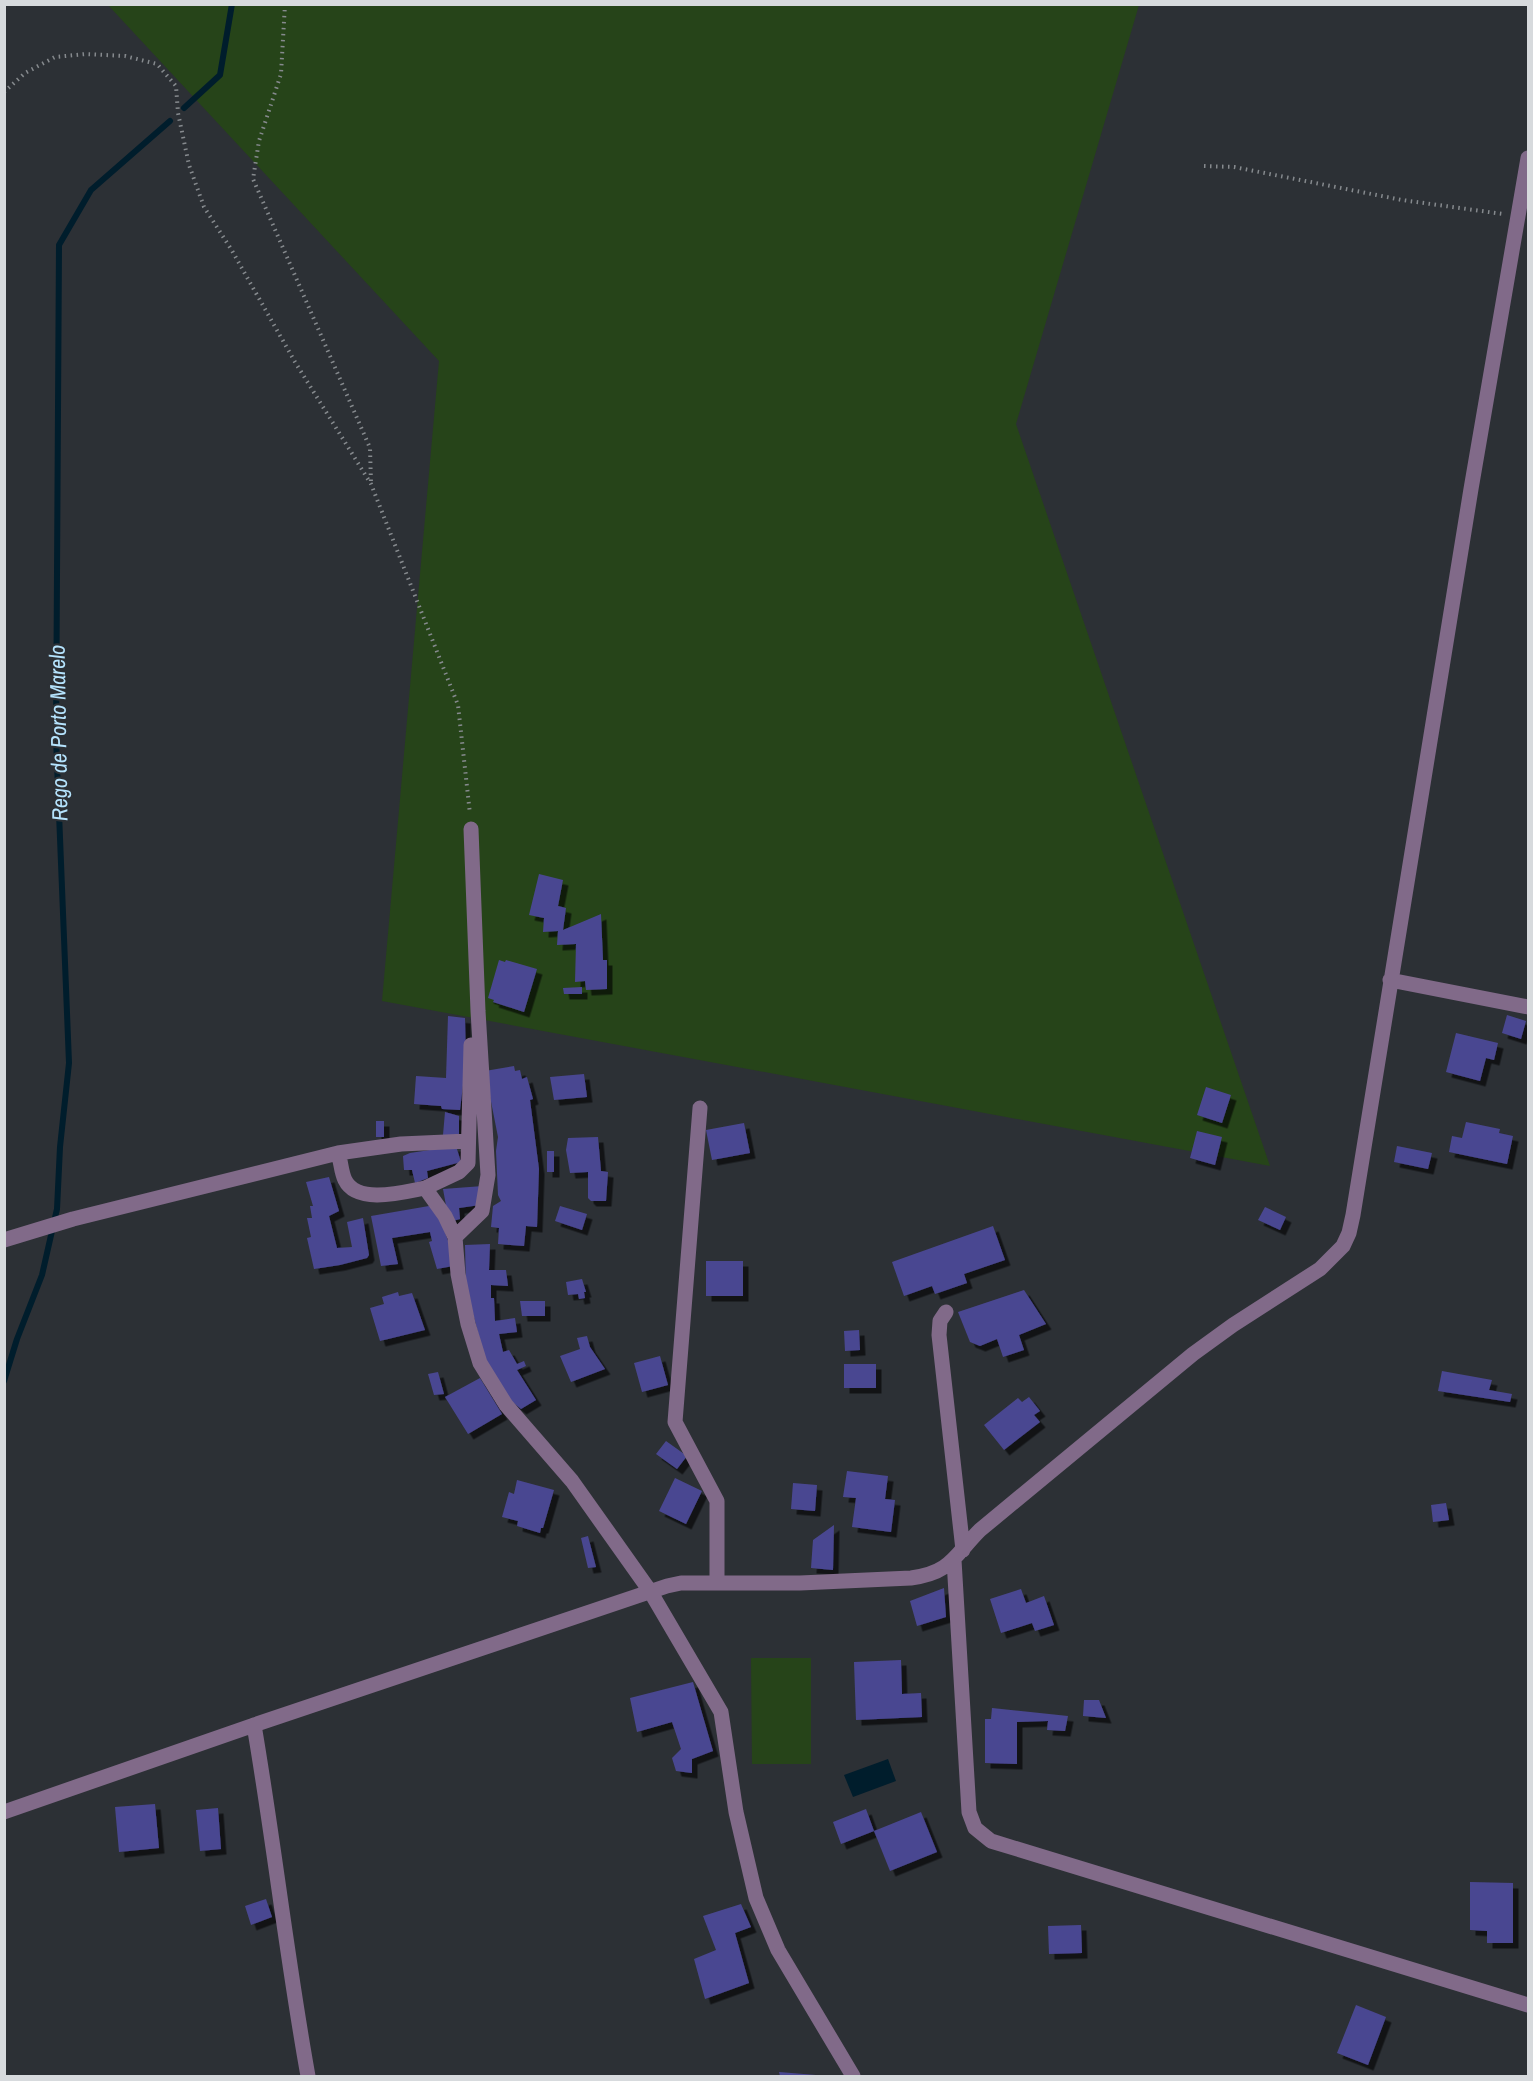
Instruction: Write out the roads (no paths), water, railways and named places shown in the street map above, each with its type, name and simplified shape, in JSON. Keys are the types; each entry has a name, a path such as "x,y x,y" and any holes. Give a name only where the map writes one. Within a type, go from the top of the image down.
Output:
{"street":[{"path":"4,1812 650,1591 681,1584 800,1583 911,1578 940,1571 980,1530 1193,1354 1320,1269 1343,1246 1353,1215 1390,980 1528,158"},
{"path":"455,1237 482,1211 488,1175 478,1011 471,829"},
{"path":"1390,980 1528,1007"},
{"path":"338,1153 346,1182 363,1195 396,1194 425,1188 459,1172 468,1163 472,1031 478,1011"},
{"path":"700,1108 675,1422 717,1501 717,1583"},
{"path":"4,1240 73,1219 338,1153 401,1144 468,1141"},
{"path":"425,1188 455,1237 458,1274 468,1324 480,1363 506,1405 572,1481 650,1591 721,1712 735,1812 756,1898 778,1950 854,2076"},
{"path":"946,1312 940,1321 939,1335 958,1555 969,1812 975,1828 991,1841 1528,2005"},
{"path":"254,1725 308,2076"}],"water":[{"path":"888,1759 896,1781 853,1797 844,1775"}],"waterway":[{"name":"Rego de Porto Marelo","path":"184,108 220,75 232,4"},
{"name":"Rego de Porto Marelo","path":"4,1381 17,1339 42,1275 57,1209 60,1147 69,1063 56,738 59,245 91,190 170,121"}]}
